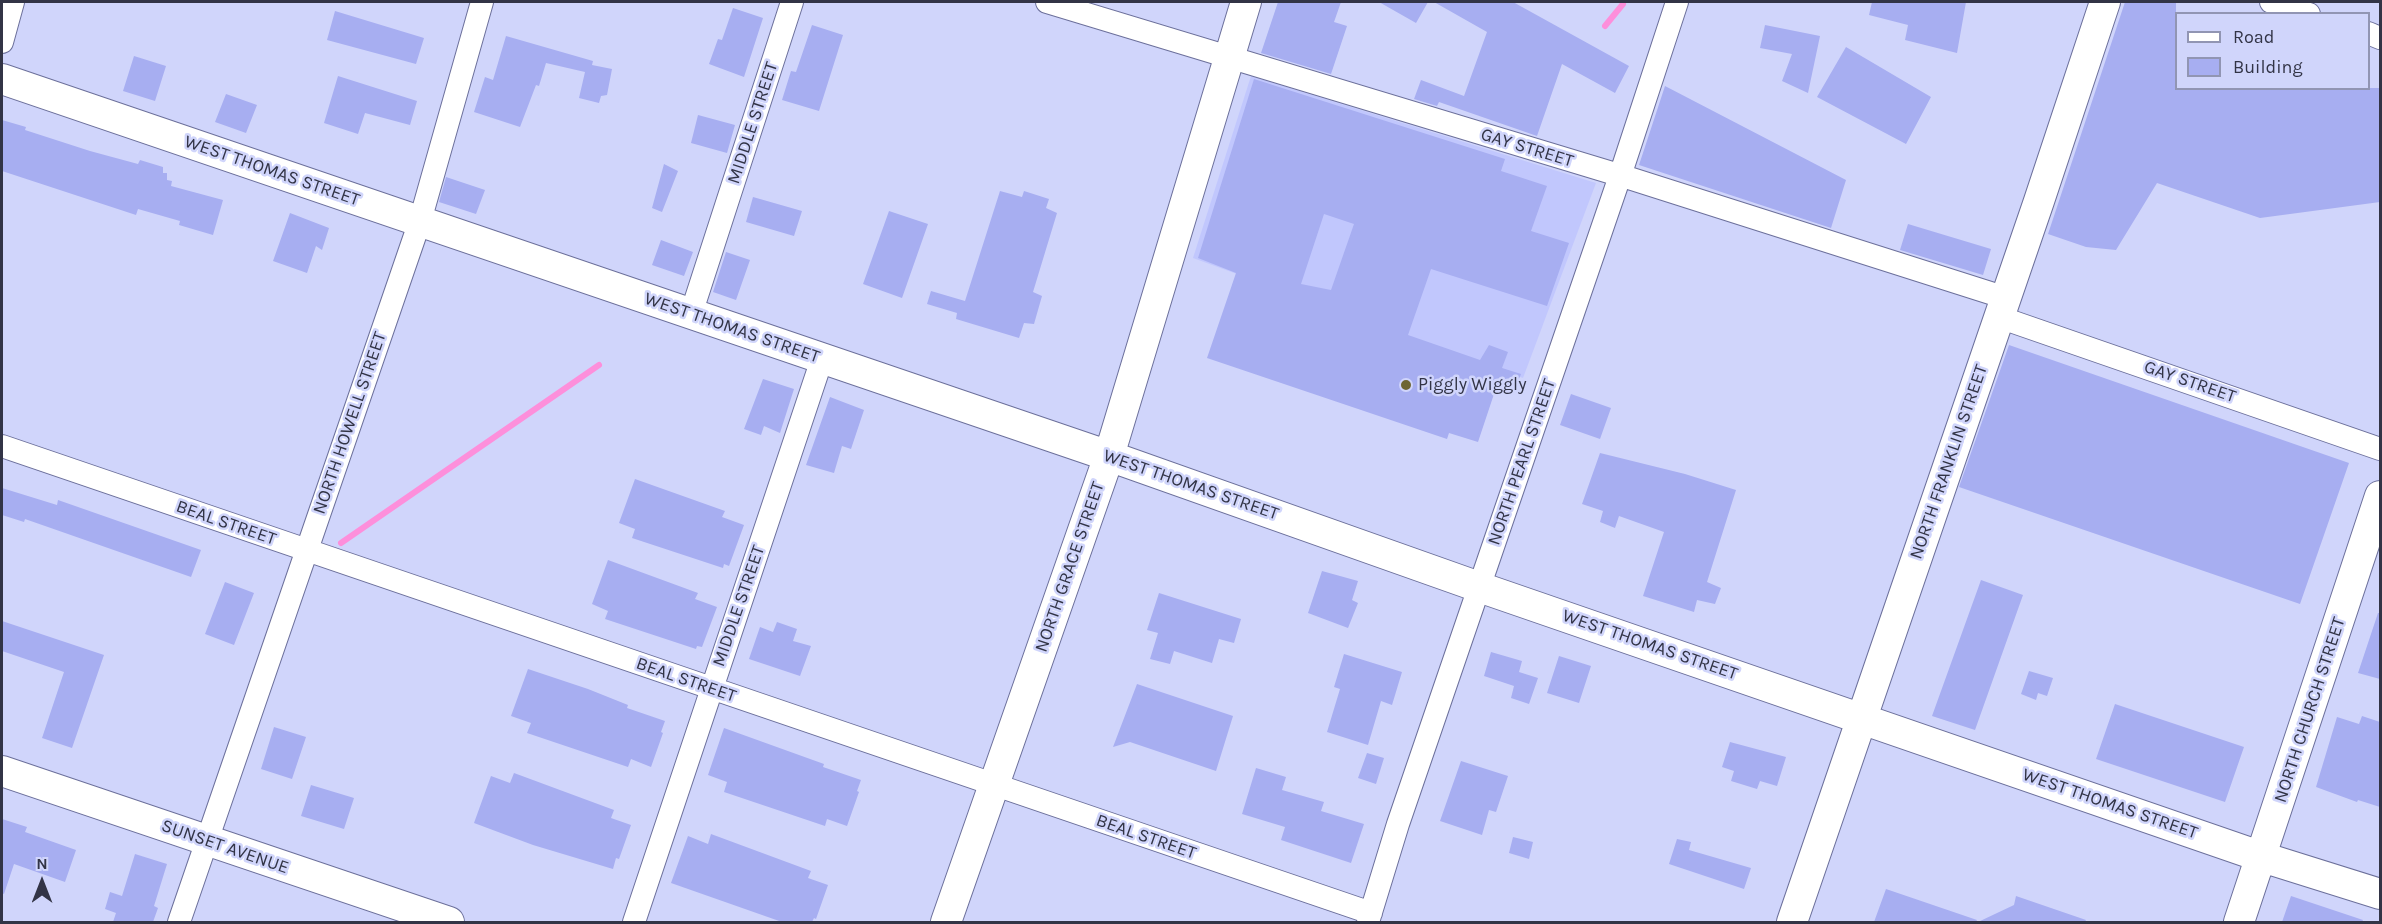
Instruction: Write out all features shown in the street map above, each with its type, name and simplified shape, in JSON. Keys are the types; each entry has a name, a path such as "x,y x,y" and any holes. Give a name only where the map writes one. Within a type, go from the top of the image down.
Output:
{"main road":[{"name":"NORTH GRACE STREET","path":"946,922 1108,456 1246,2"},
{"name":"NORTH FRANKLIN STREET","path":"1792,922 2105,2"},
{"name":"WEST THOMAS STREET","path":"2,79 1108,456 1479,587 2262,857 2380,894"},
{"name":"NORTH CHURCH STREET","path":"2239,922 2380,496"},
{"name":"SUNSET AVENUE","path":"2,771 449,922"}],"street":[{"path":"2,42 13,2"},
{"name":"NORTH HOWELL STREET","path":"179,922 420,222 482,2"},
{"name":"MIDDLE STREET","path":"692,314 792,2"},
{"name":"GAY STREET","path":"1047,2 1620,176 2003,307 2380,449"},
{"name":"NORTH PEARL STREET","path":"1369,918 1398,824 1620,176 1677,2"},
{"path":"2271,2 2303,12"},
{"name":"MIDDLE STREET","path":"634,922 822,359"},
{"name":"BEAL STREET","path":"2,446 994,785 1369,918"}],"shaded area":[{"path":"1251,76 1596,183 1523,378 1193,258"}],"building":[{"path":"1278,2 1341,2 1334,22 1347,26 1331,74 1261,53"},
{"path":"1379,2 1428,2 1416,23"},
{"path":"1434,2 1513,2 1629,66 1615,93 1562,64 1537,136 1439,102 1437,106 1414,99 1421,80 1464,96 1487,32"},
{"path":"1872,2 1966,2 1957,53 1905,40 1908,25 1869,15"},
{"path":"2125,2 2176,2 2175,90 2370,90 2370,88 2380,88 2380,202 2260,218 2157,183 2116,250 2086,247 2048,234"},
{"path":"733,8 763,18 744,77 709,64 718,39 722,40"},
{"path":"335,11 424,38 416,64 327,40"},
{"path":"812,25 843,35 819,111 782,100 791,71 796,72"},
{"path":"1765,25 1820,36 1808,93 1782,81 1792,54 1760,48"},
{"path":"506,36 593,61 592,65 612,69 607,95 601,96 599,103 579,98 585,72 546,63 539,86 536,85 520,127 474,112 485,77 493,80"},
{"path":"1846,47 1931,97 1906,144 1817,97"},
{"path":"134,56 166,66 155,101 123,91"},
{"path":"338,76 417,101 410,125 365,113 358,134 324,123"},
{"path":"1254,79 1505,159 1501,171 1547,186 1531,231 1569,243 1547,306 1431,269 1408,335 1480,360 1489,345 1508,352 1502,368 1521,374 1514,391 1497,385 1478,442 1449,433 1447,439 1207,358 1236,273 1198,258","holes":["1324,214 1354,224 1331,290 1301,284"]},
{"path":"1665,86 1846,180 1831,228 1639,165"},
{"path":"226,94 257,105 246,133 215,122"},
{"path":"698,115 735,125 727,153 691,143"},
{"path":"2,120 90,151 138,164 140,160 163,167 163,173 167,173 167,180 172,181 171,186 223,200 213,235 179,225 180,221 138,209 136,215 2,171"},
{"path":"664,164 678,171 662,212 652,208"},
{"path":"446,177 485,190 476,214 439,202"},
{"path":"1000,191 1022,197 1024,191 1049,199 1046,208 1057,213 1033,292 1042,296 1034,324 1024,323 1019,338 956,319 957,313 927,304 931,291 965,301"},
{"path":"753,197 802,211 794,236 746,222"},
{"path":"889,211 928,224 902,298 863,284"},
{"path":"290,213 329,228 322,250 316,246 307,273 273,261"},
{"path":"1908,224 1991,249 1983,275 1900,250"},
{"path":"661,240 693,252 684,276 652,265"},
{"path":"726,252 750,260 736,300 713,292"},
{"path":"2009,345 2349,463 2300,604 1959,487"},
{"path":"763,379 794,389 780,433 764,426 761,435 744,429"},
{"path":"1571,394 1611,408 1600,439 1560,425"},
{"path":"830,397 864,410 851,449 842,446 834,473 806,465"},
{"path":"1600,453 1685,474 1736,490 1707,582 1721,588 1715,604 1697,600 1694,612 1643,596 1664,532 1619,516 1615,528 1600,522 1603,511 1582,504"},
{"path":"635,479 725,511 722,517 744,525 729,566 724,564 723,568 632,538 635,529 619,523"},
{"path":"2,488 57,505 58,500 201,550 191,577 25,519 24,522 2,515"},
{"path":"608,560 698,593 695,599 717,607 702,647 697,646 696,649 605,619 608,611 592,604"},
{"path":"1322,571 1358,581 1352,600 1358,603 1348,628 1308,613"},
{"path":"1981,580 2023,595 1975,730 1932,716"},
{"path":"225,582 254,593 234,645 205,634"},
{"path":"1159,593 1241,619 1234,643 1219,639 1212,663 1174,651 1170,664 1150,659 1158,633 1147,630"},
{"path":"2378,613 2380,613 2380,679 2358,673"},
{"path":"2,621 104,655 72,748 42,738 64,672 2,651"},
{"path":"777,622 797,629 793,641 811,646 800,676 749,659 760,627 773,632"},
{"path":"1491,652 1522,661 1519,672 1538,678 1529,704 1511,698 1514,686 1484,676"},
{"path":"1344,654 1402,672 1392,705 1381,701 1368,745 1327,732 1340,689 1334,687"},
{"path":"1559,656 1591,666 1579,703 1547,693"},
{"path":"528,669 588,689 628,705 627,708 665,721 651,767 631,759 628,767 527,733 531,723 511,716"},
{"path":"2029,671 2053,678 2047,696 2038,693 2036,700 2021,694"},
{"path":"1137,684 1233,716 1216,771 1130,742 1113,747"},
{"path":"2115,704 2244,747 2225,802 2096,759"},
{"path":"2362,716 2380,722 2380,807 2358,800 2357,802 2316,787 2337,717 2359,724"},
{"path":"274,727 306,737 292,779 261,769"},
{"path":"724,728 824,764 823,767 861,780 847,826 827,819 825,826 724,792 727,782 708,775"},
{"path":"1730,742 1786,757 1777,786 1760,781 1757,789 1731,781 1734,771 1722,767"},
{"path":"1367,753 1384,758 1376,784 1358,778"},
{"path":"1461,761 1508,776 1496,812 1489,810 1482,835 1440,821"},
{"path":"1256,768 1286,777 1282,790 1324,802 1321,811 1364,824 1351,863 1281,840 1285,827 1242,814"},
{"path":"514,773 614,810 611,818 631,825 613,869 533,845 474,823 491,776 510,783"},
{"path":"311,785 354,798 344,829 301,816"},
{"path":"2,819 27,827 25,832 76,850 65,882 14,864 4,894 2,893"},
{"path":"711,834 811,871 808,878 828,885 816,919 814,918 812,922 782,922 671,883 688,836 708,844"},
{"path":"1513,837 1533,842 1529,859 1509,853"},
{"path":"1677,839 1691,842 1689,850 1751,868 1744,889 1669,864"},
{"path":"135,854 167,864 154,906 158,908 153,922 113,922 116,913 105,909 110,892 122,896"},
{"path":"1886,889 1977,920 1976,922 1874,922"},
{"path":"2016,896 2086,920 2085,922 1978,922 2014,905"},
{"path":"2291,896 2363,920 2362,922 2282,922"}],"waterway":[{"path":"1605,26 1623,4"},
{"path":"341,543 599,365"}],"place":[{"name":"Piggly Wiggly","path":"1406,385"}]}
